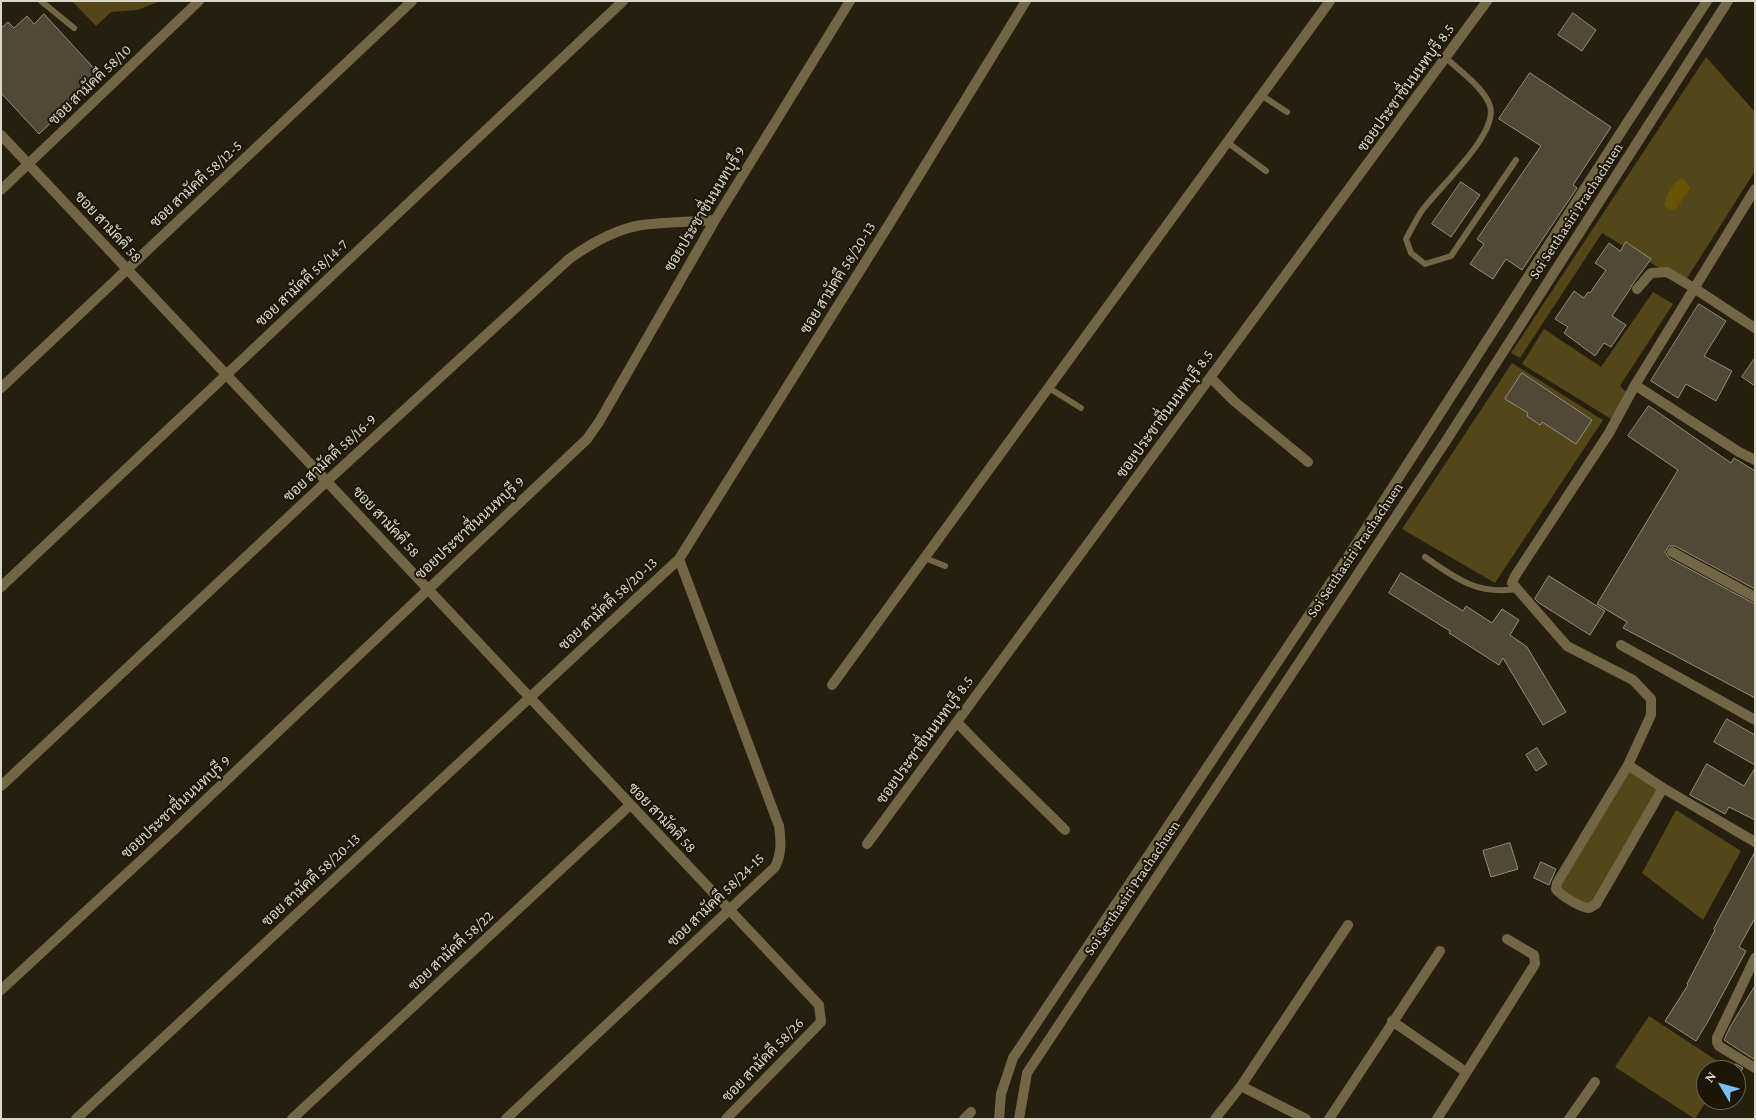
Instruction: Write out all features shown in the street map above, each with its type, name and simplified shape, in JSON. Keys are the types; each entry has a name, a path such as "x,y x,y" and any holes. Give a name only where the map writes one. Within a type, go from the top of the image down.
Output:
{"street":[{"name":"ซอย สามัคคี 58/10","path":"1,190 199,1"},
{"name":"ซอย สามัคคี 58/12-5","path":"1,388 412,1"},
{"name":"ซอย สามัคคี 58/14-7","path":"1,587 623,1"},
{"name":"ซอยประชาชื่นนนทบุรี 9","path":"1,990 176,828 587,439 599,422 715,220 850,1"},
{"name":"ซอย สามัคคี 58/20-13","path":"76,1119 679,559 883,235 1026,1"},
{"path":"832,685 1330,1"},
{"name":"ซอยประชาชื่นนนทบุรี 8.5","path":"867,844 1487,1"},
{"name":"Soi Setthasiri Prachachuen","path":"999,1119 1001,1094 1013,1058 1341,566 1624,126 1707,1"},
{"name":"Soi Setthasiri Prachachuen","path":"1019,1119 1027,1073 1446,441 1728,1"},
{"name":"ซอย สามัคคี 58","path":"1,135 818,1005 821,1022"},
{"path":"1663,788 1596,904 1591,908 1585,907 1559,894 1556,889 1557,883 1628,765 1650,714 1651,699 1633,680 1567,646 1512,583 1609,433 1635,386 1755,189"},
{"name":"ซอย สามัคคี 58/16-9","path":"1,786 568,259 592,243 640,225 715,220"},
{"path":"1637,289 1651,273 1667,272 1755,328"},
{"path":"1211,378 1234,401 1308,462"},
{"path":"1635,386 1739,452 1755,460"},
{"path":"1672,552 1755,597"},
{"name":"ซอย สามัคคี 58/24-15","path":"506,1119 775,867 779,858 781,841 779,826 679,559"},
{"path":"1622,645 1755,720"},
{"path":"957,722 1065,830"},
{"path":"1628,765 1663,788 1755,842"},
{"name":"ซอย สามัคคี 58/22","path":"292,1119 630,805"},
{"path":"1215,1119 1241,1086 1348,925"},
{"path":"1437,1119 1535,964 1534,955 1507,939"},
{"path":"1329,1119 1440,951"},
{"path":"1755,958 1717,1038 1717,1042 1719,1046 1755,1068"},
{"path":"1392,1021 1466,1072"},
{"name":"ซอย สามัคคี 58/26","path":"726,1119 821,1022"},
{"path":"1569,1119 1596,1082"},
{"path":"1241,1086 1306,1119"}],"lane":[{"path":"41,1 74,28"},
{"path":"1446,58 1480,89 1490,106 1490,122 1467,159 1421,212 1406,238 1411,253 1425,264 1451,256 1516,160"},
{"path":"1261,95 1287,112"},
{"path":"1227,142 1266,171"},
{"path":"1048,388 1081,408"},
{"path":"1425,557 1449,574 1470,584 1496,592 1516,589"},
{"path":"925,558 945,566"}],"shaded area":[{"path":"72,1 161,1 137,10 111,12 96,26"},
{"path":"1706,57 1755,112 1755,171 1684,283 1602,233 1520,358 1511,353"},
{"path":"1682,178 1690,187 1675,210 1670,210 1664,205 1670,189"},
{"path":"1653,292 1673,304 1620,386 1629,395 1611,419 1522,364 1544,329 1601,367"},
{"path":"1512,363 1603,420 1495,583 1402,529"},
{"path":"1628,767 1665,789 1593,912 1555,890"},
{"path":"1676,810 1741,851 1703,920 1642,873"},
{"path":"1649,1016 1716,1060 1696,1060 1696,1110 1701,1110 1695,1119 1615,1067"}],"building":[{"path":"1573,13 1596,30 1582,51 1558,35"},
{"path":"44,14 101,76 39,134 1,93 1,28 8,22 14,28 27,16 34,24"},
{"path":"1530,73 1611,127 1573,185 1577,188 1522,270 1506,259 1493,279 1470,264 1484,244 1477,239 1541,146 1499,119"},
{"path":"1461,182 1480,195 1451,237 1432,224"},
{"path":"1626,242 1651,259 1612,316 1626,325 1611,347 1604,343 1595,356 1564,333 1568,327 1555,319 1574,291 1584,298 1588,292 1590,293 1606,270 1595,263 1609,243 1620,251"},
{"path":"1699,304 1726,321 1704,356 1732,371 1716,401 1686,384 1678,398 1651,381"},
{"path":"1755,358 1755,386 1742,377"},
{"path":"1522,373 1592,420 1576,444 1542,422 1540,425 1527,416 1528,413 1505,399"},
{"path":"1649,406 1731,463 1734,458 1755,471 1755,589 1675,546 1669,546 1665,552 1669,558 1755,604 1755,698 1623,628 1627,622 1597,604 1678,470 1628,436"},
{"path":"1401,573 1463,611 1466,606 1492,623 1502,609 1519,620 1510,635 1527,647 1566,712 1543,725 1503,658 1499,665 1449,633 1450,631 1389,593"},
{"path":"1549,576 1605,611 1590,635 1535,599"},
{"path":"1727,719 1755,735 1755,765 1714,742"},
{"path":"1537,748 1547,764 1536,771 1526,755"},
{"path":"1707,764 1744,786 1755,768 1755,820 1729,807 1725,814 1690,795"},
{"path":"1510,843 1518,869 1491,877 1483,851"},
{"path":"1755,852 1755,918 1739,947 1746,951 1696,1041 1665,1021 1688,985 1714,929"},
{"path":"1541,862 1556,869 1549,885 1534,878"},
{"path":"1755,986 1755,1060 1724,1040"}]}
